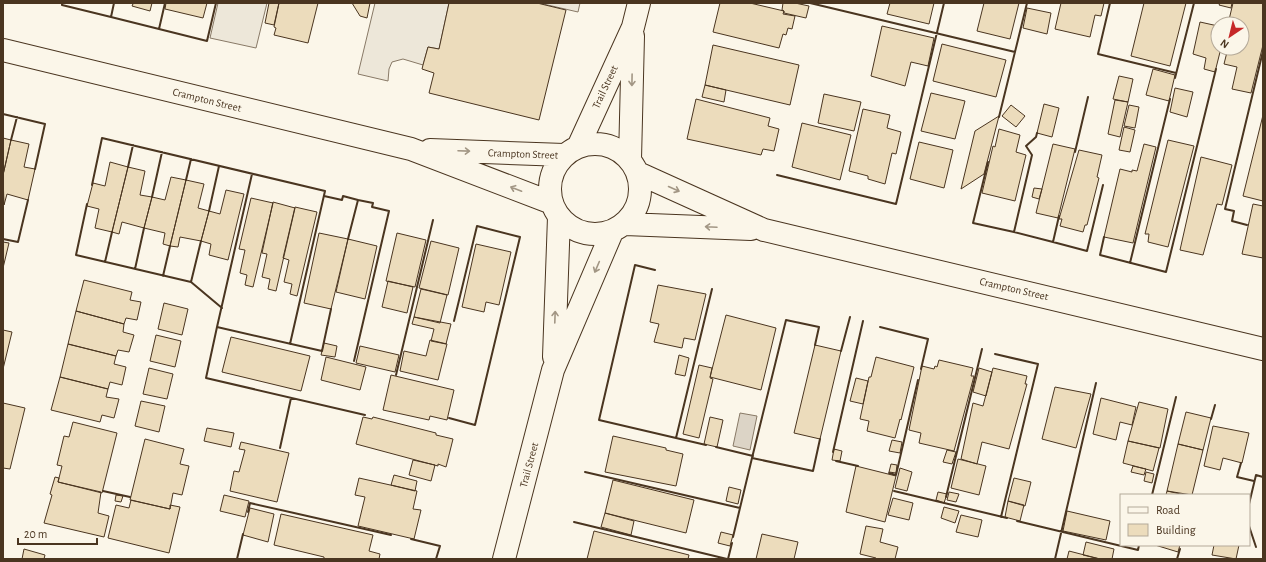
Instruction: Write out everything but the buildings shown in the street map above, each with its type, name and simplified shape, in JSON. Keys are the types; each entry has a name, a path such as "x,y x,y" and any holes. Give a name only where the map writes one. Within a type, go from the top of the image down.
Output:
{"street":[{"name":"Trail Street","path":"571,151 633,27 639,3"},
{"name":"Trail Street","path":"633,27 634,166"},
{"name":"Crampton Street","path":"3,50 411,149 556,210"},
{"path":"591,144 605,144 619,150 634,166 641,187 640,200 634,213 619,228 598,234 583,233 570,227 556,210 550,190 551,178 556,166 571,151 591,144"},
{"name":"Crampton Street","path":"411,149 571,151"},
{"name":"Crampton Street","path":"634,166 764,230"},
{"name":"Trail Street","path":"553,370 556,210"},
{"name":"Trail Street","path":"504,559 553,370 619,228"},
{"name":"Crampton Street","path":"619,228 764,230 1263,349"}],"shaded area":[{"path":"218,3 267,3 256,48 210,38"},
{"path":"375,3 449,3 439,49 428,47 423,65 403,59 392,62 389,69 388,81 358,74"},
{"path":"539,3 580,3 578,12"},
{"path":"740,413 757,416 750,450 733,446"}],"wall":[{"path":"62,3 62,5 111,17"},
{"path":"114,3 111,17 159,29"},
{"path":"165,3 159,29 207,41 216,3"},
{"path":"810,3 1015,52"},
{"path":"777,175 896,204 944,3"},
{"path":"999,117 1027,3"},
{"path":"1110,3 1098,54 1176,73"},
{"path":"1175,78 1194,3"},
{"path":"1247,225 1232,221 1234,211 1225,209 1263,51"},
{"path":"1104,237 1100,255 1166,272 1216,69"},
{"path":"1075,152 1088,97"},
{"path":"1130,263 1170,99"},
{"path":"3,114 45,124 35,169"},
{"path":"11,140 17,117"},
{"path":"988,162 973,223 1014,232 1032,155 1026,146 1036,137 1037,133"},
{"path":"92,185 102,138 325,191 290,344"},
{"path":"128,167 133,145"},
{"path":"152,197 162,152"},
{"path":"186,180 191,159"},
{"path":"209,211 219,166"},
{"path":"217,327 252,174"},
{"path":"1059,216 1053,242 1087,251 1103,185"},
{"path":"324,196 342,200 343,196 358,200 348,239"},
{"path":"3,239 18,242 28,200"},
{"path":"354,361 389,211 372,207 373,203 358,200"},
{"path":"87,204 76,255 191,282 222,308"},
{"path":"396,375 433,220"},
{"path":"449,418 475,425 520,237 477,226 454,321"},
{"path":"135,269 144,228"},
{"path":"105,262 112,232"},
{"path":"1014,232 1053,242"},
{"path":"191,282 201,241"},
{"path":"163,276 170,246"},
{"path":"655,270 635,265 599,420 676,438 712,289"},
{"path":"331,309 322,351 217,327 206,378 365,415"},
{"path":"841,351 850,317"},
{"path":"815,345 819,327 786,320 752,458 813,471 820,439"},
{"path":"833,452 863,321"},
{"path":"880,327 928,339 921,369"},
{"path":"946,497 982,349"},
{"path":"995,354 1038,364 1001,517"},
{"path":"889,473 896,475 918,380"},
{"path":"1055,559 1096,383"},
{"path":"1152,494 1176,397"},
{"path":"280,448 291,398"},
{"path":"1211,419 1215,405"},
{"path":"676,438 706,445"},
{"path":"716,447 753,456"},
{"path":"733,537 752,458"},
{"path":"836,461 858,466"},
{"path":"1241,463 1237,477 1254,481"},
{"path":"585,472 740,508"},
{"path":"1250,500 1256,475 1263,477"},
{"path":"103,491 130,497"},
{"path":"894,491 1007,518"},
{"path":"248,512 250,503 391,535"},
{"path":"1017,521 1120,546"},
{"path":"574,522 727,559"},
{"path":"1250,529 1256,547"},
{"path":"237,559 243,534"},
{"path":"411,539 440,546 436,559"},
{"path":"728,559 732,543"},
{"path":"1121,546 1138,550 1139,546"},
{"path":"1177,559 1180,549"}]}
